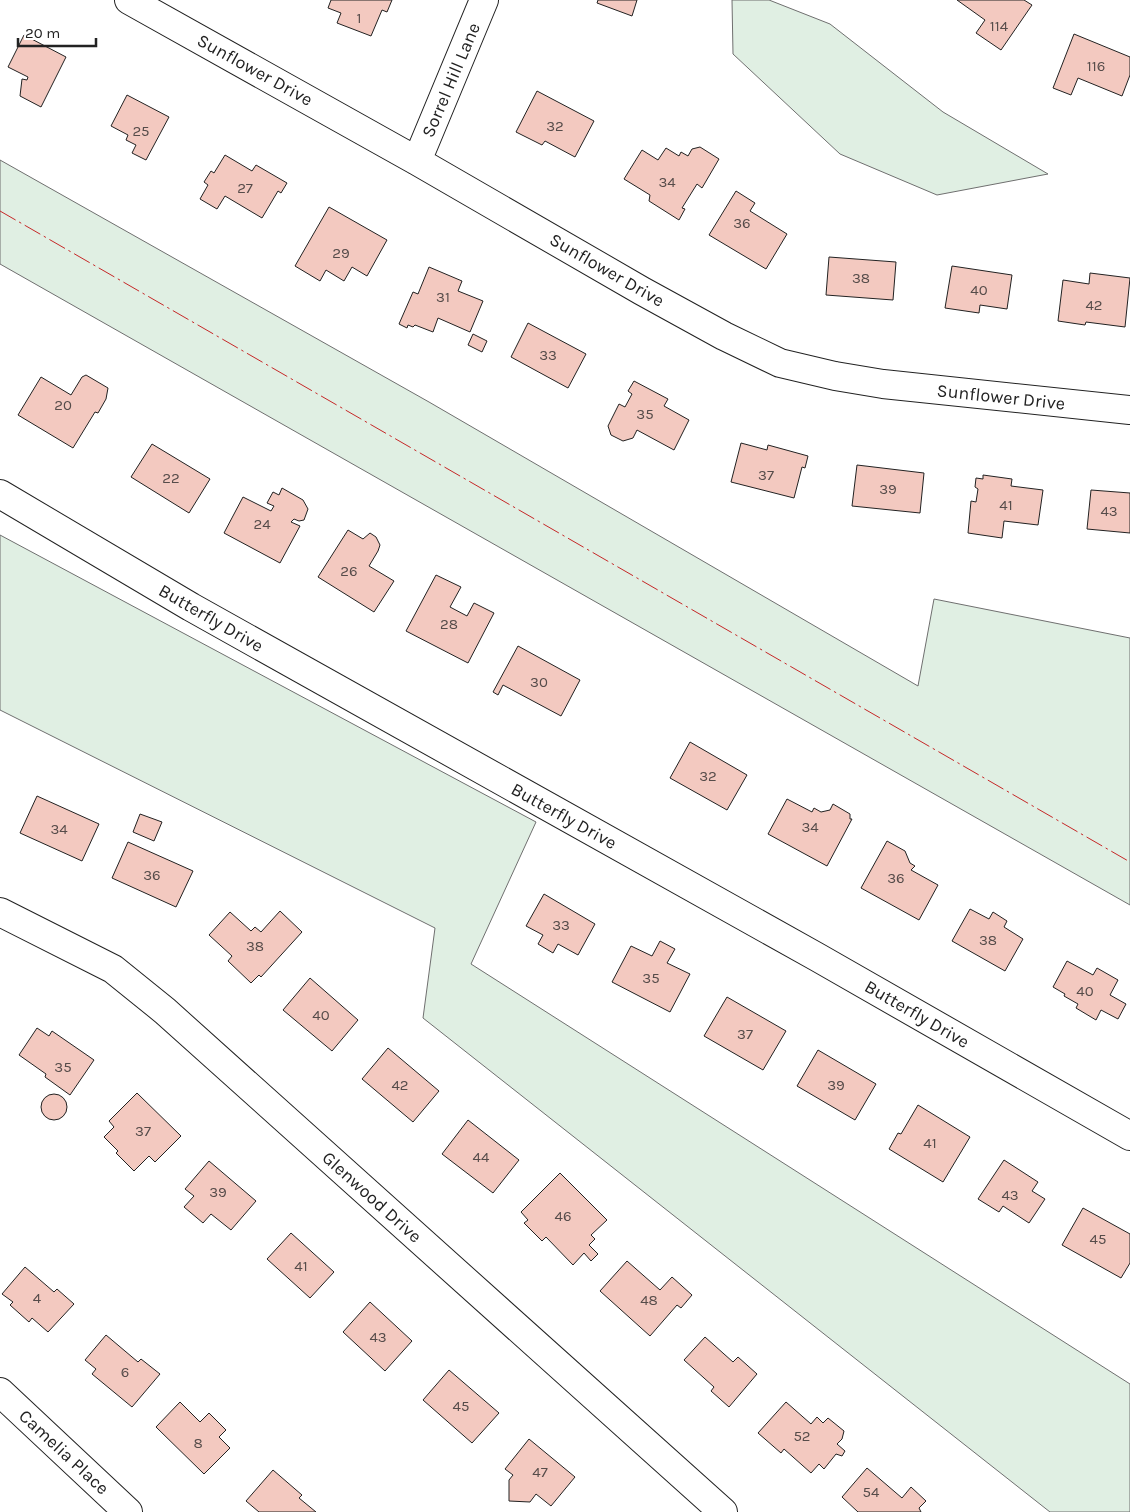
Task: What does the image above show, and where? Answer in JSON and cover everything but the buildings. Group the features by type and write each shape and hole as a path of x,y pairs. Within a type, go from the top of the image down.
{"street":[{"name":"Sunflower Drive","path":"129,0 417,161 650,295 724,336 780,362 835,376 883,384 1130,410"},
{"name":"Sorrel Hill Lane","path":"417,161 484,0"},
{"name":"Butterfly Drive","path":"0,494 191,607 817,957 1130,1136"},
{"name":"Glenwood Drive","path":"1,914 113,969 165,1011 723,1512"},
{"name":"Camelia Place","path":"0,1392 128,1512"}],"green space":[{"path":"732,0 769,0 830,24 943,112 1048,174 937,195 840,154 733,54"},
{"path":"0,160 429,402 918,686 934,599 1130,638 1130,905 0,264"},
{"path":"0,535 536,822 471,964 1130,1384 1130,1512 1050,1512 423,1018 435,928 0,710"}],"power":[{"path":"0,211 1130,862"}]}
